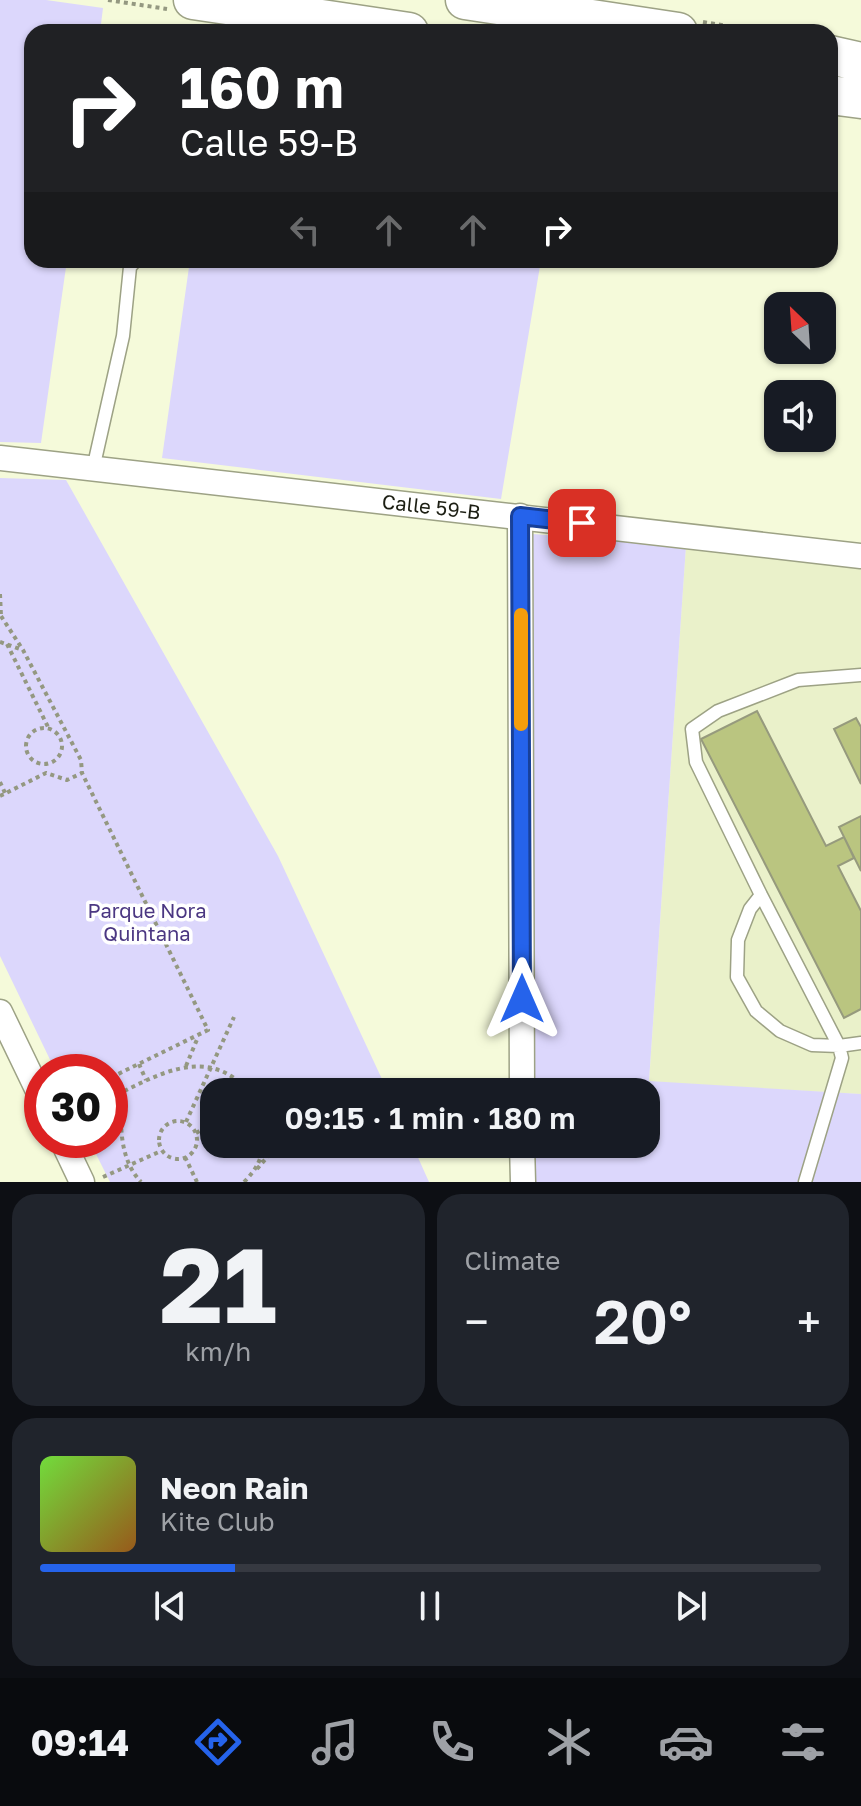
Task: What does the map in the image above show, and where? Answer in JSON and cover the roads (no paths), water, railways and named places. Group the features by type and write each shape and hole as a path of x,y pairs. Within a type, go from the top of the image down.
{"main road":[{"path":"465,0 625,24"},
{"path":"177,4 343,24"},
{"path":"838,57 861,62"},
{"path":"838,96 861,99"}],"street":[{"name":"Calle 59-B","path":"0,458 861,556"},
{"path":"520,516 522,1078"},
{"path":"0,1012 24,1062"},
{"path":"76,1158 92,1180"},
{"path":"522,1158 523,1182"}],"lane":[{"path":"93,469 123,336 130,268"},
{"path":"805,1182 842,1058 839,1046 696,762 692,729 718,711 798,680 861,675"},
{"path":"761,895 750,909 738,940 737,977 756,1011 780,1031 812,1045 861,1043"}],"park label":[{"name":"Parque Nora Quintana","path":"147,922"}]}
